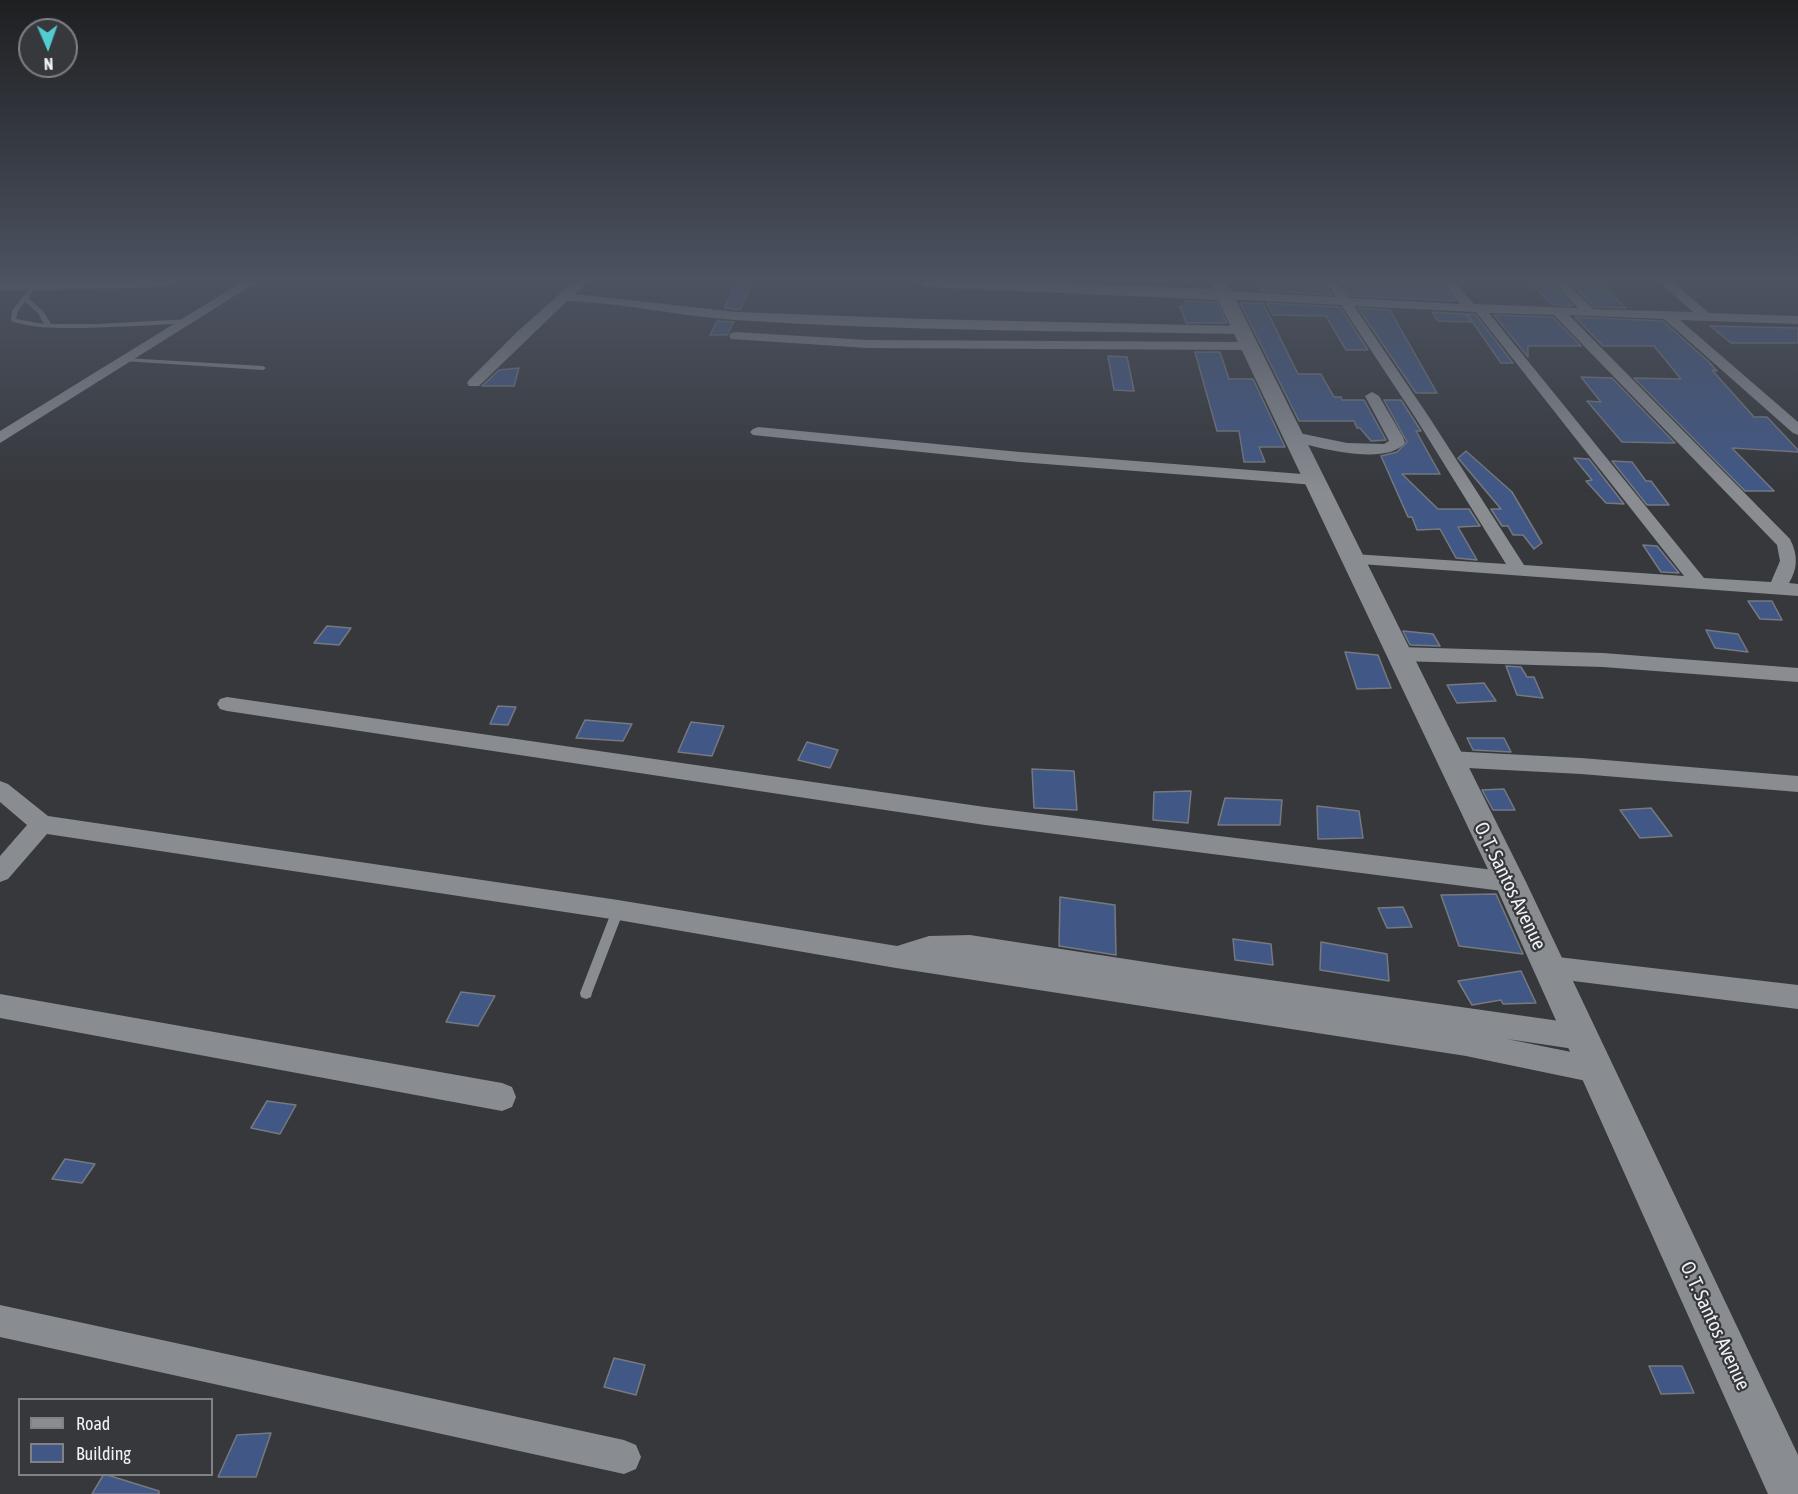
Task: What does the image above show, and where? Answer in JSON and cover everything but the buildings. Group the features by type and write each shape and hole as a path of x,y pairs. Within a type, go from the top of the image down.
{"street":[{"path":"0,438 139,352"},
{"path":"474,382 504,352"},
{"name":"O. T. Santos Avenue","path":"1252,352 1510,882 1792,1494"},
{"path":"1378,352 1422,417 1519,571"},
{"path":"1510,352 1699,583"},
{"path":"1598,352 1784,543 1789,550 1789,564 1787,573 1776,589"},
{"path":"1709,352 1798,430"},
{"path":"1294,437 1359,449 1393,447 1397,442 1395,437 1372,396"},
{"path":"758,432 1020,457 1315,480"},
{"path":"1353,559 1798,590"},
{"path":"1399,654 1603,660 1798,675"},
{"path":"226,704 526,746 924,807 1293,857 1510,882"},
{"path":"1449,759 1604,768 1798,784"},
{"path":"0,790 42,824 618,910 896,957 1466,1043 1596,1070"},
{"path":"0,872 42,824"},
{"path":"896,957 928,947 970,946 1178,979 1581,1037"},
{"path":"1549,967 1798,997"},
{"path":"0,1006 502,1097"},
{"path":"0,1321 624,1457"}],"lane":[{"path":"125,360 263,369"},
{"path":"586,993 618,910"}]}
